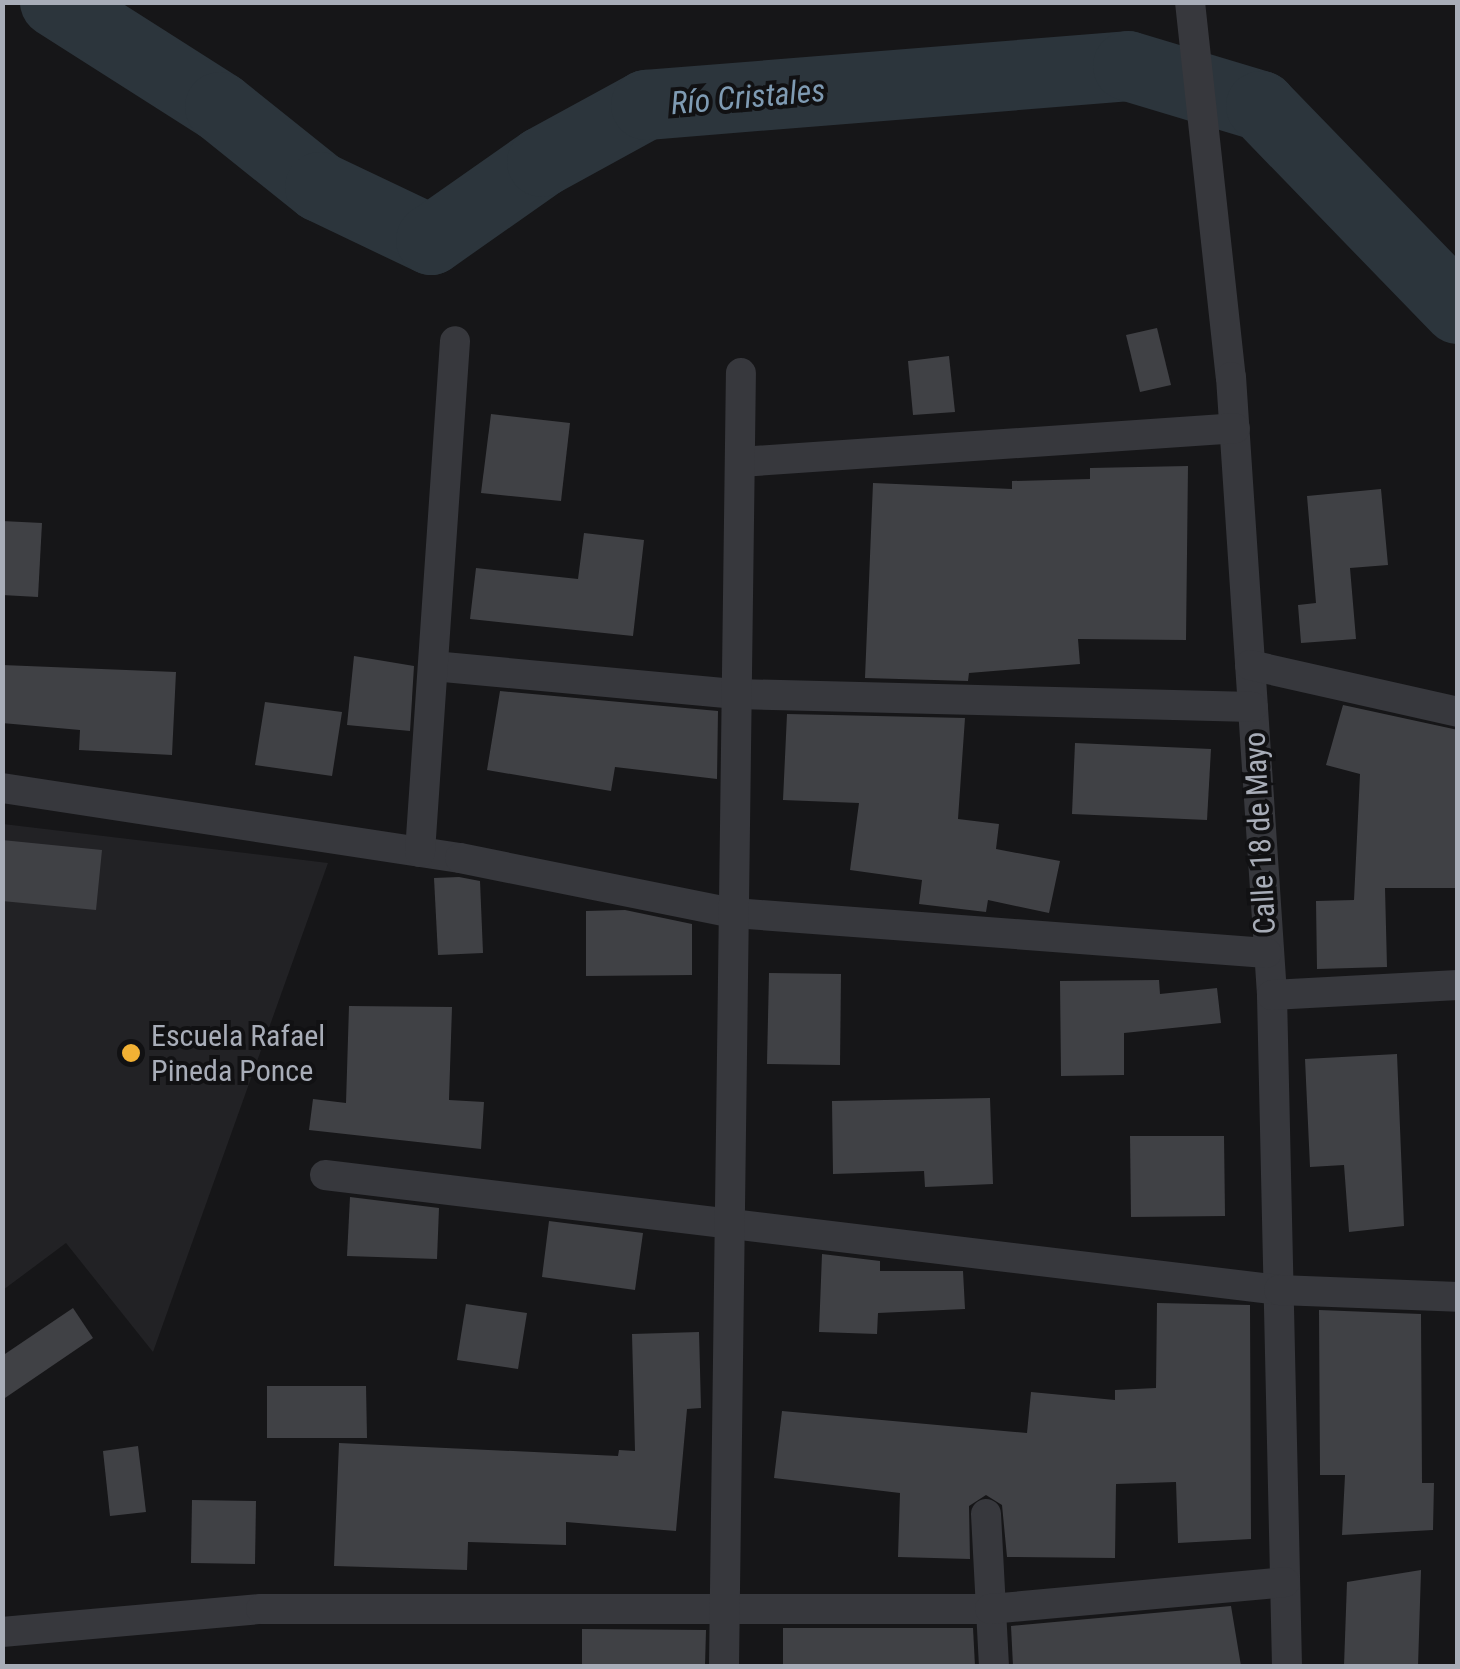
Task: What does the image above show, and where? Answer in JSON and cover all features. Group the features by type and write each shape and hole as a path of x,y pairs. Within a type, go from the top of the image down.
{"street":[{"name":"Calle 18 de Mayo","path":"1190,2 1234,428 1272,996 1287,1666"},
{"path":"420,852 455,341"},
{"path":"724,1666 721,1608 741,373"},
{"path":"740,462 1234,428"},
{"path":"433,666 736,694 1253,707"},
{"path":"1250,666 1458,712"},
{"path":"2,788 420,852 734,913 1267,953"},
{"path":"1272,996 1458,985"},
{"path":"325,1174 1278,1290 1458,1296"},
{"path":"986,1514 994,1666"},
{"path":"2,1632 261,1609 990,1609 1285,1582"}],"shaded area":[{"name":"Escuela Rafael Pineda Ponce","path":"3,824 328,863 153,1352 66,1243 3,1290"}],"building":[{"path":"1157,328 1171,385 1140,392 1126,335"},
{"path":"949,356 955,412 913,415 908,361"},
{"path":"491,414 570,423 561,501 481,493"},
{"path":"1188,466 1186,640 1078,639 1080,664 969,673 968,681 865,678 873,483 1012,489 1012,481 1090,479 1090,468"},
{"path":"1381,489 1388,565 1350,568 1356,639 1301,643 1298,605 1316,603 1307,496"},
{"path":"2,521 42,523 38,597 2,595"},
{"path":"584,533 644,540 633,636 470,619 476,568 578,579"},
{"path":"354,656 414,666 410,731 347,725"},
{"path":"2,665 176,672 172,755 79,750 80,730 2,723"},
{"path":"500,691 718,711 717,779 615,767 611,791 487,770"},
{"path":"265,702 342,712 332,776 255,765"},
{"path":"1343,705 1458,730 1458,888 1385,888 1387,967 1317,969 1316,901 1354,900 1360,774 1326,765"},
{"path":"787,714 965,718 958,819 999,824 996,849 1060,861 1049,913 988,900 986,912 919,904 922,880 850,870 859,803 783,800"},
{"path":"1075,743 1211,749 1207,820 1072,814"},
{"path":"2,840 102,850 96,910 2,901"},
{"path":"434,878 480,881 483,953 438,955"},
{"path":"625,910 692,924 692,975 586,976 586,911"},
{"path":"769,973 841,974 840,1065 767,1064"},
{"path":"1159,980 1160,994 1217,988 1221,1023 1124,1033 1124,1075 1061,1076 1060,981"},
{"path":"349,1006 452,1007 449,1100 484,1102 481,1149 309,1130 313,1099 346,1103"},
{"path":"1397,1054 1404,1226 1349,1232 1344,1165 1310,1167 1305,1059"},
{"path":"990,1098 993,1184 925,1187 924,1171 833,1174 832,1101"},
{"path":"1130,1136 1224,1136 1225,1216 1131,1217"},
{"path":"350,1197 439,1208 437,1259 347,1256"},
{"path":"549,1221 643,1233 635,1290 542,1277"},
{"path":"822,1254 880,1261 880,1271 963,1271 965,1309 878,1313 877,1334 819,1332"},
{"path":"1157,1303 1250,1305 1251,1539 1178,1543 1176,1482 1116,1484 1115,1558 1007,1557 1002,1505 986,1495 969,1506 970,1559 898,1557 900,1493 774,1478 782,1411 1027,1433 1031,1392 1115,1400 1115,1390 1156,1388"},
{"path":"466,1304 527,1313 518,1369 457,1360"},
{"path":"73,1308 93,1338 2,1400 2,1356"},
{"path":"1319,1310 1421,1314 1422,1483 1434,1483 1433,1530 1342,1535 1345,1475 1320,1475"},
{"path":"699,1332 701,1408 687,1409 676,1531 566,1522 566,1545 468,1542 467,1570 334,1566 339,1443 618,1456 619,1450 635,1451 632,1334"},
{"path":"267,1386 366,1386 367,1438 267,1438"},
{"path":"138,1446 146,1512 110,1516 103,1451"},
{"path":"192,1500 256,1501 255,1564 191,1563"},
{"path":"1421,1570 1418,1666 1344,1666 1347,1582"},
{"path":"1231,1606 1241,1666 1013,1666 1011,1626"},
{"path":"783,1628 973,1628 975,1666 783,1666"},
{"path":"582,1629 706,1630 705,1666 582,1666"}],"waterway":[{"name":"Río Cristales","path":"55,2 220,107 320,187 431,240 542,162 646,105 1128,66 1261,106 1458,309"}],"place":[{"name":"Escuela Rafael Pineda Ponce","path":"131,1053"}]}
